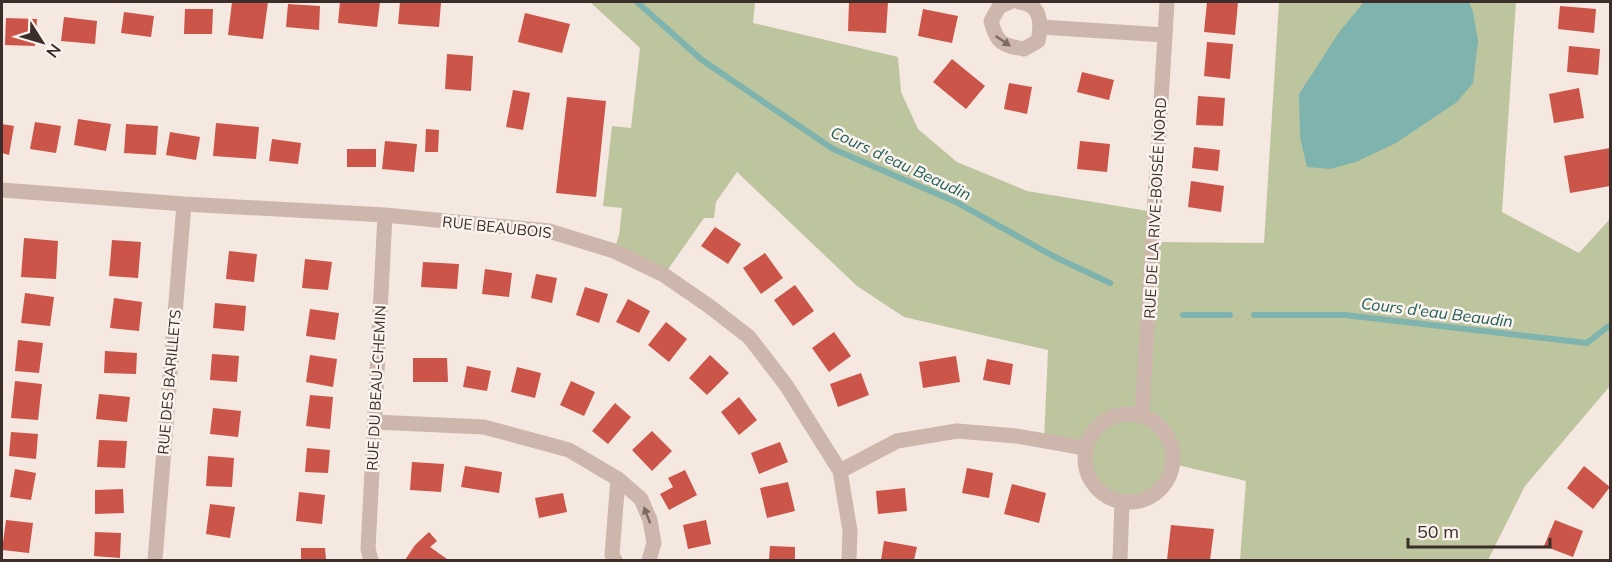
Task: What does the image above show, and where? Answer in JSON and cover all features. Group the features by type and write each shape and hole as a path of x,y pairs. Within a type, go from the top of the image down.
{"street":[{"path":"1010,2 999,7 991,21 995,37 1007,46 1024,50 1038,41 1041,27 1038,12 1028,3 1019,2"},
{"name":"RUE DE LA RIVE-BOISÉE NORD","path":"1142,415 1167,2"},
{"path":"1041,27 1165,35"},
{"name":"RUE BEAUBOIS","path":"2,190 184,204 385,215 549,231 614,250 664,275 709,306 748,337 786,384 840,471 850,531 849,561"},
{"name":"RUE DES BARILLETS","path":"155,561 184,204"},
{"name":"RUE DU BEAU-CHEMIN","path":"371,561 368,549 385,215"},
{"path":"1123,414 1142,415 1160,425 1169,440 1173,464 1160,490 1142,501 1122,502 1103,494 1087,473 1085,448 1102,422 1123,414"},
{"path":"374,422 484,427 570,450 618,479 641,499 650,520 654,543 649,561"},
{"path":"840,471 897,441 957,431 1016,436 1085,448"},
{"path":"615,561 612,555 618,479"},
{"path":"1120,561 1122,502"}],"green space":[{"path":"590,2 755,2 753,23 898,57 901,92 918,129 957,162 1027,191 1154,212 1153,242 1264,243 1279,2 1516,2 1502,212 1579,253 1610,219 1610,386 1525,486 1488,560 1240,560 1246,481 1173,464 1160,490 1142,501 1122,502 1103,494 1087,473 1085,448 1044,441 1048,350 904,317 857,286 737,172 716,202 714,218 704,218 664,275 614,251 619,235 622,208 603,206 612,126 631,128 640,48"}],"water":[{"path":"1364,2 1469,2 1478,41 1473,83 1457,102 1396,143 1356,162 1330,169 1307,167 1300,137 1299,94 1340,31"}],"building":[{"path":"232,2 268,2 263,39 228,35"},
{"path":"340,2 380,2 377,27 338,23"},
{"path":"400,2 441,3 439,27 398,24"},
{"path":"849,2 888,2 886,33 848,31"},
{"path":"1207,2 1238,2 1235,35 1204,32"},
{"path":"288,4 320,6 319,30 286,27"},
{"path":"1560,6 1596,9 1594,33 1558,29"},
{"path":"185,9 213,9 212,34 184,34"},
{"path":"923,9 958,16 952,43 918,36"},
{"path":"124,12 154,16 151,37 121,33"},
{"path":"525,13 570,24 562,53 518,42"},
{"path":"64,17 97,21 95,44 61,41"},
{"path":"6,18 37,19 35,46 5,45"},
{"path":"1207,42 1233,44 1230,79 1204,76"},
{"path":"1569,46 1600,49 1598,75 1567,72"},
{"path":"447,54 473,56 471,91 445,89"},
{"path":"952,59 985,86 966,109 933,82"},
{"path":"1082,72 1114,80 1109,100 1077,92"},
{"path":"1009,83 1032,87 1027,114 1004,109"},
{"path":"1579,88 1584,118 1554,123 1549,94"},
{"path":"513,90 530,93 523,130 506,127"},
{"path":"1198,96 1225,98 1223,126 1196,125"},
{"path":"567,97 606,101 596,197 556,193"},
{"path":"78,119 111,124 106,151 74,145"},
{"path":"35,122 61,126 56,153 30,149"},
{"path":"216,123 259,127 256,159 213,156"},
{"path":"2,124 14,126 9,155 2,153"},
{"path":"126,124 158,126 156,155 124,153"},
{"path":"426,129 439,130 438,152 425,152"},
{"path":"170,132 200,137 196,160 166,155"},
{"path":"272,139 301,143 298,164 269,161"},
{"path":"385,141 417,144 414,172 382,169"},
{"path":"1080,141 1110,144 1107,172 1077,169"},
{"path":"1194,147 1220,150 1218,171 1192,168"},
{"path":"1610,148 1610,186 1570,193 1564,156"},
{"path":"347,149 376,149 376,167 347,167"},
{"path":"1191,181 1224,186 1221,212 1188,207"},
{"path":"715,227 741,244 728,264 701,246"},
{"path":"24,238 58,241 56,279 21,277"},
{"path":"112,240 141,242 138,278 109,276"},
{"path":"229,251 257,254 254,282 226,279"},
{"path":"765,253 783,278 761,294 743,268"},
{"path":"305,259 332,262 328,290 302,288"},
{"path":"423,262 459,264 457,289 421,287"},
{"path":"485,269 512,273 509,297 482,294"},
{"path":"536,274 557,278 552,303 531,298"},
{"path":"795,285 814,311 793,326 774,300"},
{"path":"585,287 608,294 599,323 576,315"},
{"path":"25,293 54,297 50,326 21,323"},
{"path":"114,298 142,302 139,331 110,328"},
{"path":"628,299 650,311 639,333 616,322"},
{"path":"215,303 246,306 244,331 213,328"},
{"path":"310,309 339,313 335,340 306,336"},
{"path":"666,322 687,339 669,362 648,345"},
{"path":"834,332 851,356 829,372 812,348"},
{"path":"18,340 43,343 39,373 15,371"},
{"path":"105,351 137,353 136,374 104,373"},
{"path":"212,354 239,356 237,382 210,380"},
{"path":"310,355 337,359 333,387 306,382"},
{"path":"710,355 729,373 707,395 689,378"},
{"path":"956,356 960,382 923,388 919,362"},
{"path":"413,358 447,358 448,382 413,382"},
{"path":"987,359 1013,364 1010,385 983,380"},
{"path":"467,366 491,371 487,391 463,387"},
{"path":"517,367 541,373 535,398 511,392"},
{"path":"861,373 869,395 838,407 830,384"},
{"path":"15,381 42,384 38,420 11,418"},
{"path":"571,381 595,392 584,416 560,405"},
{"path":"99,394 130,397 127,422 96,419"},
{"path":"310,395 333,397 330,429 306,426"},
{"path":"739,397 757,420 739,435 721,412"},
{"path":"615,403 631,417 608,444 592,431"},
{"path":"213,408 241,411 238,437 210,434"},
{"path":"652,431 672,451 652,471 632,450"},
{"path":"11,432 38,434 36,459 9,456"},
{"path":"99,440 127,441 125,468 97,467"},
{"path":"780,442 788,462 759,474 751,453"},
{"path":"307,448 330,450 328,473 305,472"},
{"path":"208,456 234,458 232,487 206,486"},
{"path":"412,462 444,464 441,492 410,490"},
{"path":"465,466 502,472 499,493 461,487"},
{"path":"1584,466 1610,487 1593,509 1567,488"},
{"path":"967,468 993,473 989,498 962,493"},
{"path":"15,469 36,473 31,500 10,497"},
{"path":"685,470 697,495 669,510 660,494 673,487 668,478"},
{"path":"788,482 795,511 767,518 760,488"},
{"path":"1012,484 1046,493 1039,523 1004,514"},
{"path":"905,488 907,511 878,514 876,491"},
{"path":"123,489 124,513 95,514 95,490"},
{"path":"299,492 325,495 322,524 296,521"},
{"path":"563,493 567,512 539,518 535,498"},
{"path":"210,504 235,507 230,538 206,534"},
{"path":"6,520 33,523 29,553 2,550"},
{"path":"706,520 711,544 688,549 683,525"},
{"path":"1555,520 1583,531 1573,557 1544,546"},
{"path":"1171,525 1214,529 1210,560 1167,560"},
{"path":"95,532 121,533 120,558 94,556"},
{"path":"429,532 437,541 430,547 447,559 405,560 415,545"},
{"path":"884,541 917,547 914,560 881,560"},
{"path":"770,546 795,547 795,560 769,560"},
{"path":"301,548 325,548 326,560 301,560"}],"waterway":[{"name":"Cours d'eau Beaudin","path":"637,2 702,60 833,149 956,202 1053,256 1110,283"},
{"name":"Cours d'eau Beaudin","path":"1183,315 1230,315"},
{"name":"Cours d'eau Beaudin","path":"1254,315 1345,315 1587,343 1610,325"}]}
